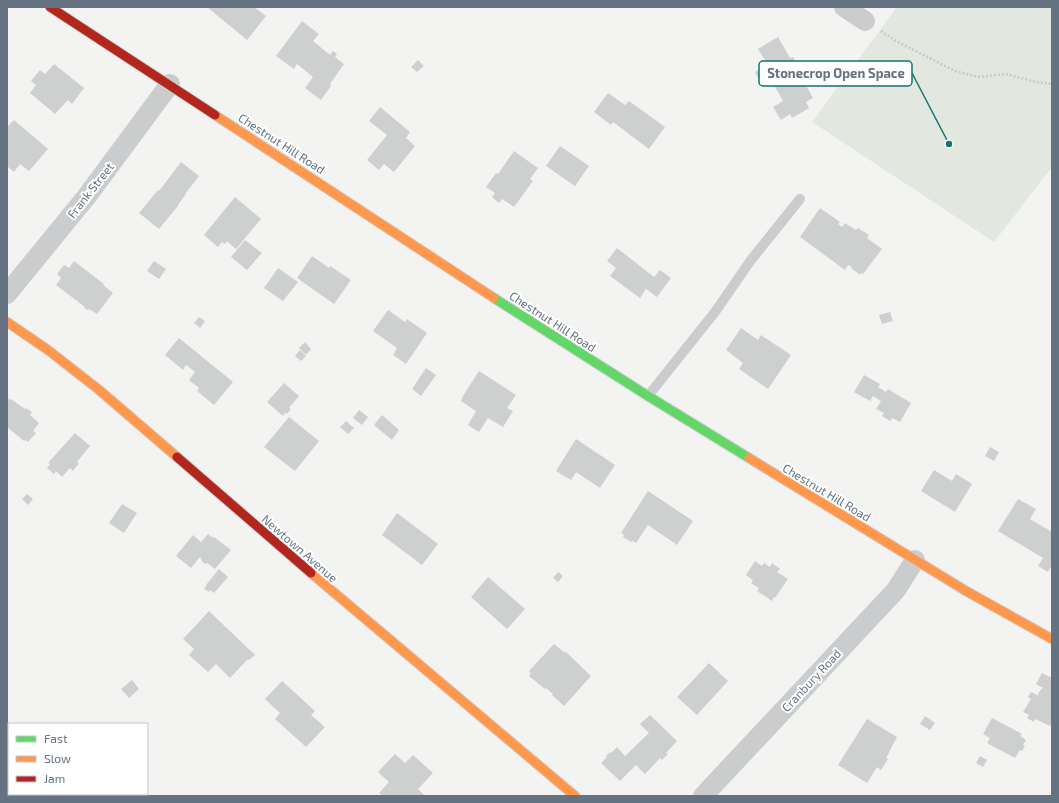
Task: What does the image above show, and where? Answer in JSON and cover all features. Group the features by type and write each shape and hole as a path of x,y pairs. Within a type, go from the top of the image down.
{"main road":[{"name":"Chestnut Hill Road","path":"50,7 648,396 966,591 1052,639"},
{"name":"Newtown Avenue","path":"7,322 55,354 98,388 285,551 575,796"}],"street":[{"path":"844,7 865,21"},
{"name":"Frank Street","path":"7,294 87,196 170,84"},
{"name":"Cranbury Road","path":"702,796 896,590 915,560"}],"lane":[{"path":"648,396 715,312 751,260 800,200"}],"path":[{"path":"865,21 896,41 955,71 978,77 1006,74 1036,82 1052,84"}],"shaded area":[{"path":"897,7 1052,7 1052,167 994,242 812,122"}],"building":[{"path":"207,7 254,7 266,16 247,40"},
{"path":"302,21 319,34 313,41 330,55 333,51 337,54 335,57 344,64 321,100 305,88 313,77 297,64 294,69 276,56"},
{"path":"778,37 790,58 793,57 800,70 798,71 813,98 806,102 809,108 792,118 790,114 781,120 773,107 783,101 770,78 760,82 755,72 762,68 759,63 765,60 758,49"},
{"path":"418,60 424,66 417,72 411,67"},
{"path":"54,64 84,88 72,104 68,100 55,114 30,93 36,85 31,81 40,70 45,74"},
{"path":"608,93 625,105 629,101 665,127 649,149 613,122 611,125 594,112"},
{"path":"380,107 410,132 406,138 415,146 394,172 384,164 379,170 367,160 387,135 369,121"},
{"path":"14,120 48,149 29,171 20,164 14,172 7,166 7,127"},
{"path":"560,146 589,166 575,186 546,166"},
{"path":"514,151 538,168 530,179 533,181 514,207 502,199 499,203 492,197 495,193 486,187 496,173 498,174"},
{"path":"181,162 199,176 178,206 159,229 139,213 158,190 159,191"},
{"path":"235,197 261,219 236,249 227,241 225,244 222,242 218,247 204,235"},
{"path":"820,208 840,222 838,224 842,227 845,223 856,230 858,228 869,235 867,238 882,249 863,274 861,273 860,275 848,265 845,270 800,237"},
{"path":"245,240 262,253 247,270 231,257"},
{"path":"617,248 654,277 660,270 671,278 657,297 646,289 640,298 610,276 616,268 607,261"},
{"path":"312,256 329,268 330,266 351,280 334,304 297,278"},
{"path":"74,261 104,284 103,285 113,293 97,314 84,308 85,307 56,285 61,278 57,274 64,265 69,268"},
{"path":"154,261 166,269 159,279 147,271"},
{"path":"278,268 298,282 283,301 264,288"},
{"path":"388,310 405,322 407,319 427,333 406,364 393,355 397,348 373,331"},
{"path":"890,312 893,321 882,324 879,315"},
{"path":"199,317 205,321 200,328 194,323"},
{"path":"741,328 758,340 761,335 791,355 768,389 739,369 743,363 726,350"},
{"path":"179,338 233,382 214,405 197,391 199,388 189,380 195,372 186,365 183,370 165,355"},
{"path":"305,342 311,349 306,355 299,348"},
{"path":"300,350 306,356 301,361 295,356"},
{"path":"426,368 436,375 421,396 412,389"},
{"path":"479,371 516,395 507,408 513,411 503,427 488,418 479,432 468,425 476,411 461,401"},
{"path":"864,375 880,384 878,387 886,392 888,389 911,403 900,422 892,418 890,421 882,416 884,413 876,409 881,401 873,396 870,401 854,392"},
{"path":"284,383 299,396 289,408 291,409 287,414 285,413 283,416 267,402"},
{"path":"7,397 32,412 30,415 39,423 33,431 36,433 28,442 25,440 24,441 7,427"},
{"path":"359,410 368,417 362,425 353,418"},
{"path":"382,415 399,430 392,440 374,425"},
{"path":"289,417 319,441 295,471 264,447"},
{"path":"346,421 354,428 348,434 340,427"},
{"path":"75,433 90,446 77,462 79,463 73,471 70,468 62,477 56,471 54,474 47,468 50,464 48,463"},
{"path":"576,439 615,465 600,488 576,472 571,480 556,471"},
{"path":"990,447 999,452 994,461 985,456"},
{"path":"934,470 952,481 956,474 972,484 955,512 921,491"},
{"path":"648,491 693,521 677,545 648,525 636,543 623,537 624,535 621,533"},
{"path":"27,494 33,499 28,505 22,499"},
{"path":"1018,499 1036,509 1030,519 1052,532 1052,565 1048,572 1038,566 1043,558 998,531"},
{"path":"122,504 137,513 124,533 109,523"},
{"path":"397,513 438,544 422,565 382,535"},
{"path":"208,534 231,550 215,569 207,563 205,564 200,557 191,568 176,556 193,535 201,542"},
{"path":"755,561 762,566 764,563 770,567 772,563 780,569 777,572 788,579 772,601 757,591 759,588 751,583 753,580 746,575"},
{"path":"219,569 228,577 214,593 210,590 209,592 204,589"},
{"path":"558,572 563,576 558,582 553,578"},
{"path":"488,577 525,609 507,629 471,597"},
{"path":"209,611 255,655 249,660 248,659 230,678 216,664 208,672 189,655 194,649 183,639"},
{"path":"554,644 565,653 565,651 591,676 564,706 546,688 545,689 529,676 531,673 529,671"},
{"path":"709,663 728,681 697,715 677,697"},
{"path":"1042,673 1052,678 1052,721 1050,726 1035,719 1034,722 1027,718 1029,715 1023,712 1031,699 1028,697 1031,692 1039,696 1038,694 1042,688 1043,689 1043,688 1036,684"},
{"path":"132,680 139,689 129,698 121,689"},
{"path":"282,681 315,711 311,715 325,727 306,747 275,719 280,713 265,699"},
{"path":"650,715 677,741 666,753 668,754 662,760 660,758 645,774 636,765 620,781 601,763 610,752 611,753 617,747 625,756 649,733 640,724"},
{"path":"925,716 935,723 930,730 920,724"},
{"path":"992,718 1022,734 1020,736 1026,740 1022,751 1020,750 1015,758 987,743 990,738 983,734"},
{"path":"867,719 897,737 886,758 888,759 881,770 877,767 867,783 838,765"},
{"path":"395,754 405,763 413,755 433,773 418,789 425,796 383,796 379,793 389,782 378,772"},
{"path":"980,756 987,760 983,767 976,763"}],"traffic: fast":[{"path":"494,298 749,458"}],"traffic: slow":[{"path":"215,115 494,298"},
{"path":"7,322 48,350 98,389 177,457"},
{"path":"749,458 966,591 1052,639"},
{"path":"311,573 575,796"}],"traffic: jam":[{"path":"50,7 215,115"},
{"path":"177,457 311,573"}],"place":[{"name":"Stonecrop Open Space","path":"949,144"}]}
